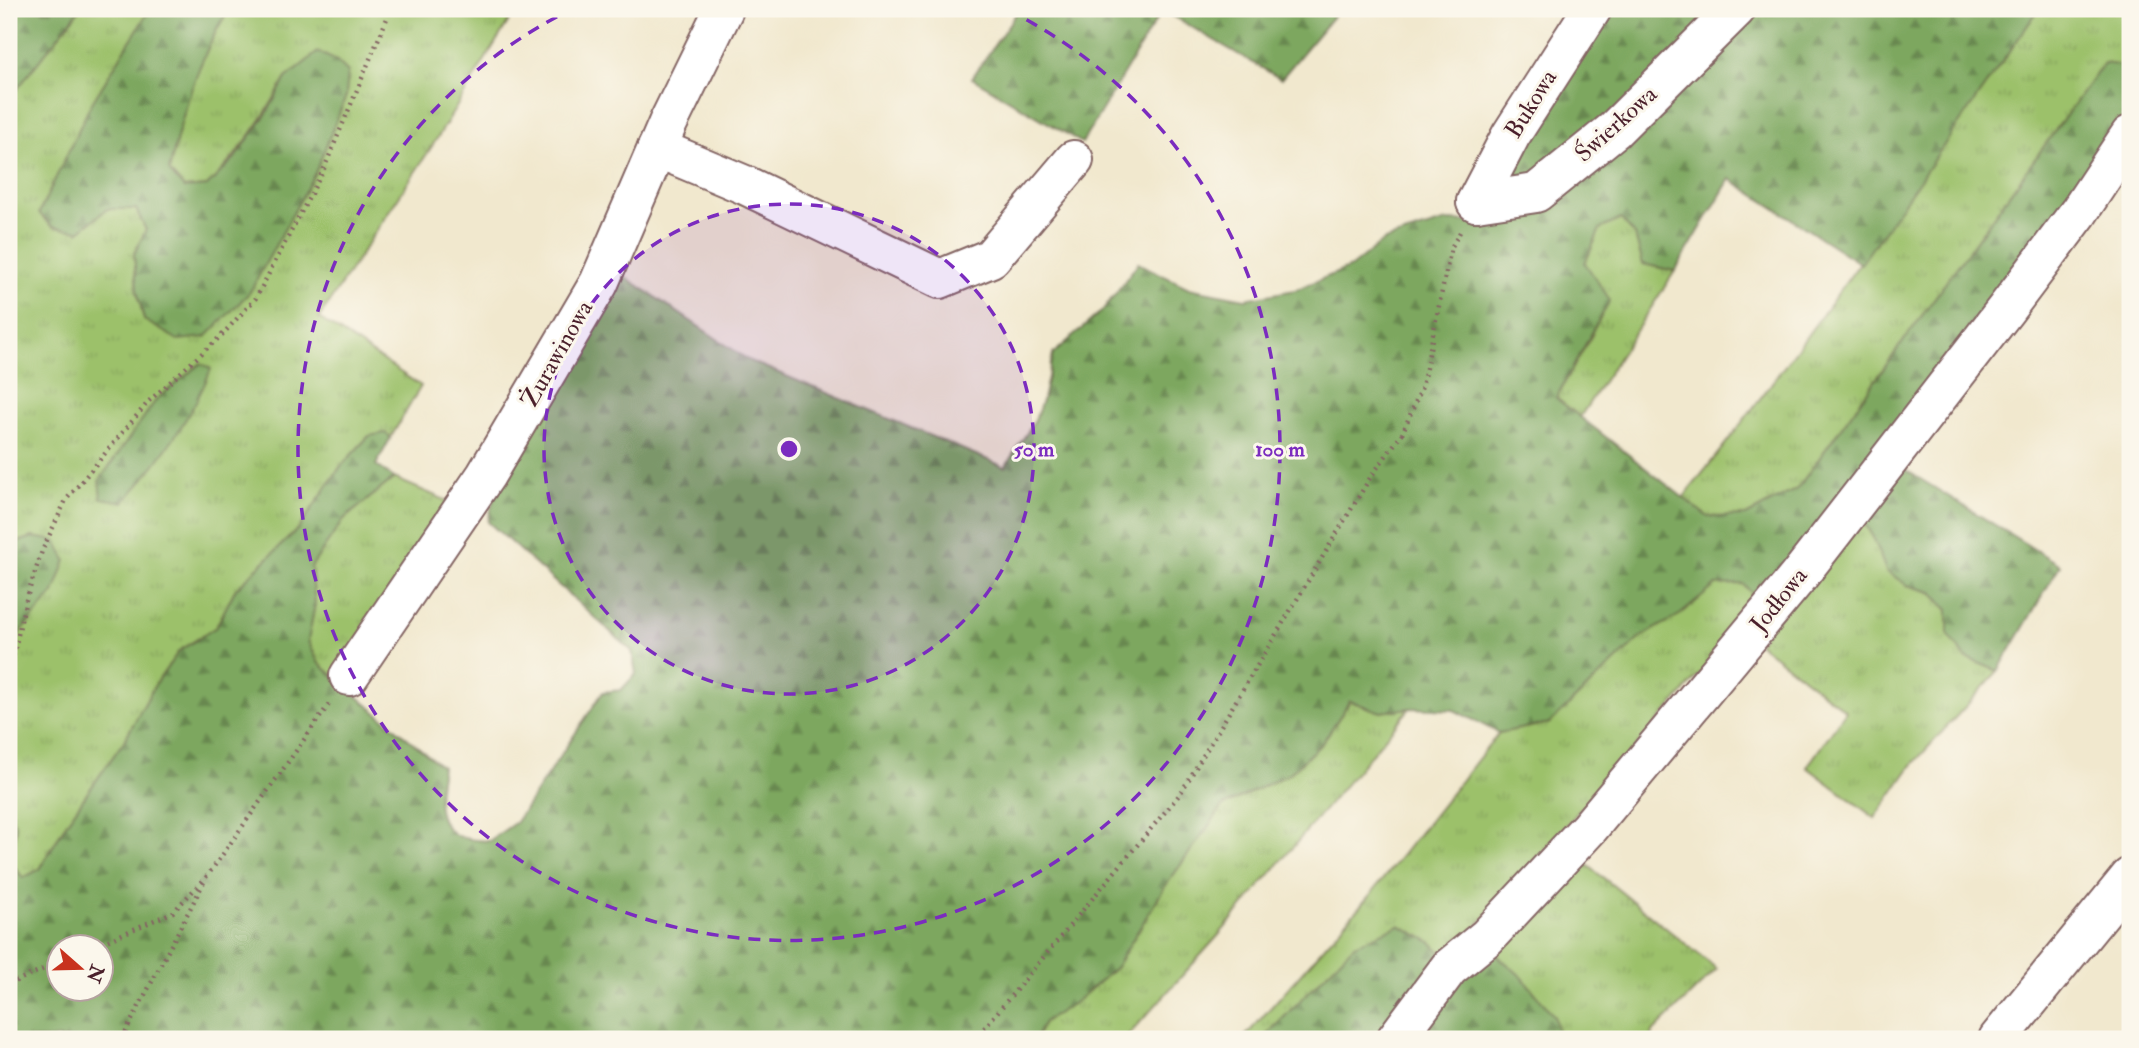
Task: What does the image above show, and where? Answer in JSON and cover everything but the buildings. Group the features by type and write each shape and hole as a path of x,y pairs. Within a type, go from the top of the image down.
{"street":[{"name":"Żurawinowa","path":"349,676 486,475 599,283 657,148 724,9"},
{"name":"Bukowa","path":"1476,202 1511,135 1592,9"},
{"name":"Świerkowa","path":"1476,202 1536,193 1614,130 1736,9"},
{"name":"Jodłowa","path":"1396,1039 1449,968 1487,937 1589,828 1790,587 2014,298 2078,212 2130,135"},
{"path":"657,148 745,185 940,279 992,258 1074,160"},
{"path":"1998,1039 2130,877"}],"path":[{"path":"9,676 29,590 66,500 149,401 221,336 256,298 323,171 391,9"},
{"path":"975,1039 1180,794 1370,478 1402,434 1422,387 1451,248 1476,202"},
{"path":"122,1039 208,875 349,676"},
{"path":"116,938 173,912 208,875"},
{"path":"9,984 46,968"}],"green space":[{"path":"9,9 80,9 9,99"},
{"path":"80,9 150,9 136,35 79,231 107,209 136,209 146,230 134,254 137,290 144,320 250,292 315,173 346,96 286,78 250,135 219,174 207,186 184,188 169,171 174,150 200,67 229,9 516,9 438,137 319,318 421,386 391,437 385,434 368,437 341,466 299,528 235,590 216,627 179,651 155,685 124,741 67,822 40,869 23,878 12,863 16,825 9,814 9,645 54,593 33,537 9,545 9,99"},
{"path":"150,9 229,9 200,67 174,150 169,171 184,188 207,186 234,159 267,113 286,78 318,52 337,61 348,72 346,96 315,173 250,292 206,337 178,340 144,320 137,290 134,254 146,230 136,209 107,209 79,231 53,227 39,213 90,106"},
{"path":"1019,9 1339,9 1281,79 1162,10 1082,143 972,78"},
{"path":"1609,9 2039,9 1861,264 1730,179 1675,271 1643,264 1635,235 1621,219 1600,229 1585,263 1610,300 1556,398 1708,517 1746,516 1797,489 2104,63 2130,67 2130,113 2072,200 1762,604 1743,584 1716,585 1681,614 1641,637 1550,723 1499,733 1454,710 1410,708 1381,712 1350,701 1322,743 1289,774 1223,806 1164,888 1116,967 1077,1001 1044,1022 1035,1039 9,1039 9,814 16,825 12,863 23,878 40,869 67,822 124,741 155,685 179,651 216,627 235,590 299,528 341,466 369,436 385,433 391,437 376,465 394,478 344,519 311,567 315,604 308,641 318,662 442,767 438,805 448,829 463,838 489,841 516,822 603,692 621,690 636,674 632,651 488,522 496,487 615,270 750,361 1005,467 1035,420 1044,395 1053,354 1104,309 1138,263 1189,288 1245,299 1295,290 1351,267 1385,240 1447,221 1473,222"},
{"path":"2039,9 2130,9 2130,67 2104,63 1797,489 1746,516 1708,518 1683,498 1909,195"},
{"path":"1621,219 1635,235 1643,264 1675,271 1580,417 1556,398 1593,333 1585,263 1600,229"},
{"path":"201,363 211,369 194,405 161,456 124,502 101,498 99,481 156,400"},
{"path":"1904,469 2060,565 1998,671 1966,658 1948,634 1948,610 1932,592 1907,585 1886,571 1874,539 1859,514"},
{"path":"394,478 452,503 333,676 318,662 308,640 315,604 311,567 344,519"},
{"path":"1859,514 1907,585 1931,592 1948,610 1948,634 1966,658 1998,671 1912,765 1875,818 1807,767 1846,711 1758,643"},
{"path":"33,537 56,541 66,560 54,593 9,645 9,545"},
{"path":"1716,584 1743,584 1762,604 1448,959 1354,945 1263,1039 1243,1039 1370,895 1499,733 1550,723 1641,637 1681,614"},
{"path":"1350,701 1381,712 1410,708 1218,936 1125,1039 1035,1039 1044,1022 1077,1001 1116,967 1164,888 1223,806 1289,774 1322,743"},
{"path":"1575,855 1717,969 1651,1034 1654,1039 1559,1039 1553,1016 1487,946"},
{"path":"1399,925 1431,942 1448,959 1386,1039 1263,1039 1354,945"},
{"path":"1487,946 1523,978 1554,1016 1559,1039 1406,1039"}]}
